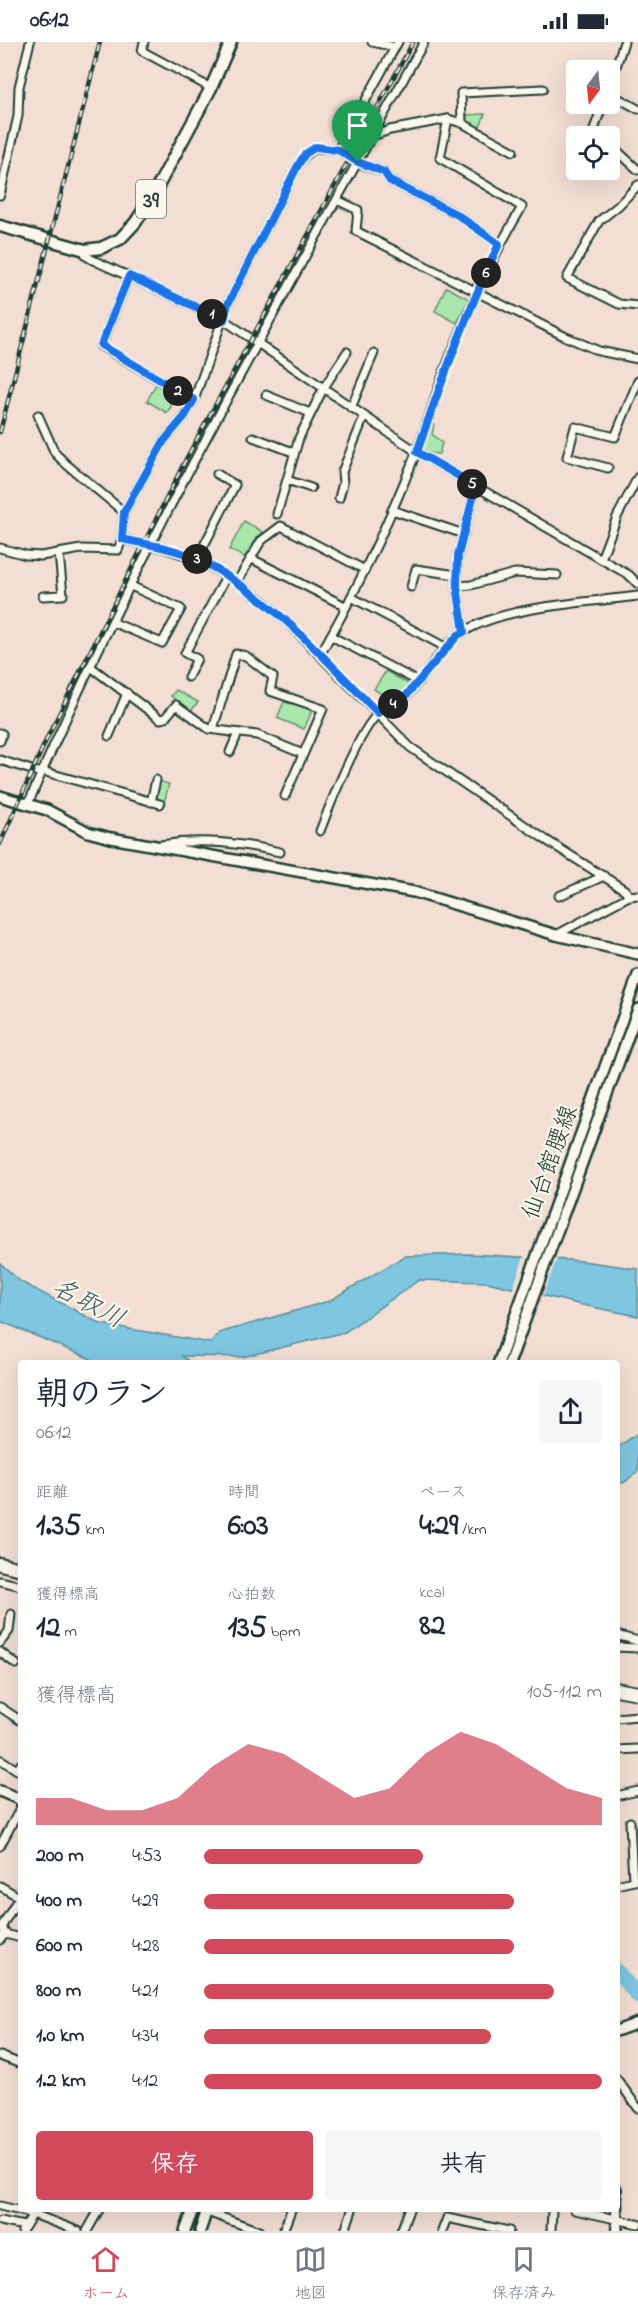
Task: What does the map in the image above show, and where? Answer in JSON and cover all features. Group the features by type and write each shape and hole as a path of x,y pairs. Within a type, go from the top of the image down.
{"highway":[{"path":"0,1564 18,1568"},
{"path":"620,1684 638,1687"},
{"path":"620,1690 638,1693"}],"main road":[{"name":"39","path":"0,226 85,250 111,245 135,223 151,199 211,88 231,42"},
{"path":"0,796 47,810 88,832 111,838 414,892 556,935 638,954"},
{"name":"仙台館腰線","path":"499,1360 638,975"},
{"name":"仙台館腰線","path":"510,1360 638,1009"},
{"path":"0,1791 18,1799"},
{"path":"620,2030 636,2024"},
{"path":"185,2231 192,2212"},
{"path":"200,2231 205,2212"},
{"path":"617,2231 618,2212"}],"street":[{"path":"0,195 18,116 19,87 30,42"},
{"path":"144,42 142,51 211,88"},
{"path":"338,150 397,45 372,42"},
{"path":"28,804 112,622 150,546 257,343 424,42"},
{"path":"618,60 624,42"},
{"path":"462,123 461,93 543,89"},
{"path":"620,99 638,109"},
{"path":"372,136 390,130 448,119 462,123 513,151"},
{"path":"320,655 365,570 417,452 476,293 499,244 522,207 440,158 448,119"},
{"path":"0,548 26,555 41,556 81,549 118,550 122,539 124,512 164,441 185,416 194,400 228,304 305,154 316,147 338,150 358,162 384,172 390,181 456,214 499,244"},
{"path":"620,153 638,170"},
{"path":"638,185 618,206 599,221 567,278 619,304 638,306"},
{"path":"337,200 358,210 356,231 476,293 599,351 638,359"},
{"path":"85,250 86,256 93,260 224,320 417,452 629,575 638,584"},
{"path":"129,276 101,345 194,400"},
{"path":"277,514 282,502 293,452 310,413 347,352"},
{"path":"351,408 374,353"},
{"path":"608,468 567,457 575,427 615,437 638,381"},
{"path":"266,395 310,413"},
{"path":"38,415 56,453 66,465 124,512"},
{"path":"339,498 343,483 342,472 364,417"},
{"path":"253,436 293,452"},
{"path":"197,559 236,485 217,474"},
{"path":"601,559 617,517 638,477"},
{"path":"287,480 311,488"},
{"path":"464,632 457,586 458,555 476,486"},
{"path":"392,510 464,534"},
{"path":"237,582 261,541 281,526 365,570"},
{"path":"122,539 197,559 237,582 272,608 410,747 537,834 625,890 629,896"},
{"path":"43,596 63,595 59,553"},
{"path":"250,558 345,606"},
{"path":"411,587 416,569 457,575"},
{"path":"457,586 471,585 515,573 557,575"},
{"path":"188,677 197,659 185,653 226,577"},
{"path":"112,622 162,643 181,609 131,586"},
{"path":"351,597 447,648"},
{"path":"320,831 330,803 365,731 378,713 404,698 458,635 478,625 520,612 638,597"},
{"path":"331,636 419,682"},
{"path":"213,729 236,654 246,656 273,677 270,691 323,709 285,796"},
{"path":"91,667 160,718 165,718 176,705 209,729 257,735 303,754"},
{"path":"109,736 127,693"},
{"path":"0,733 2,734 0,741"},
{"path":"230,752 238,733"},
{"path":"0,760 160,804"},
{"path":"151,802 156,780"},
{"path":"156,846 188,840 249,845 280,852"},
{"path":"559,896 604,876"},
{"path":"556,935 629,896 638,895"},
{"path":"0,1581 18,1585"},
{"path":"0,1643 9,1631 11,1614"},
{"path":"620,1636 638,1641"},
{"path":"620,1647 638,1648"},
{"path":"0,1652 16,1664"},
{"path":"0,1707 18,1719"},
{"path":"620,1718 638,1716"},
{"path":"620,1750 638,1749"},
{"path":"0,1759 18,1768"},
{"path":"620,1795 638,1791"},
{"path":"0,1846 18,1813"},
{"path":"620,1884 635,1880 630,1822"},
{"path":"0,1886 18,1896"},
{"path":"18,1899 2,1926 2,1937 18,1938"},
{"path":"0,2056 18,2063"},
{"path":"620,2083 638,2108"},
{"path":"0,2206 18,2209"},
{"path":"0,2221 23,2228 35,2212 78,2231"},
{"path":"89,2230 98,2212"},
{"path":"210,2212 259,2231"},
{"path":"283,2231 290,2212"},
{"path":"345,2231 351,2212"},
{"path":"401,2231 408,2212"},
{"path":"551,2231 552,2212"},
{"path":"585,2212 638,2224"},
{"path":"442,2231 447,2217 505,2231"}],"green space":[{"path":"485,114 479,129 466,120 467,115"},
{"path":"446,287 469,299 457,323 435,311"},
{"path":"156,384 177,396 167,413 147,401"},
{"path":"429,423 434,425 432,434 442,443 439,454 426,453 422,446"},
{"path":"244,521 263,532 245,557 229,550"},
{"path":"386,671 410,685 402,696 393,702 374,689"},
{"path":"176,690 198,702 191,711 171,696"},
{"path":"284,702 309,708 311,713 304,729 277,718"},
{"path":"158,781 169,784 164,803 158,801 155,796"}],"water":[{"path":"471,1254 583,1261 638,1269 638,1316 487,1282 419,1280 345,1332 243,1357 182,1356 187,1360 92,1360 0,1321 0,1263 21,1282 101,1324 211,1343 219,1333 329,1301 405,1256"},
{"path":"638,1433 638,1471 620,1483 620,1446"}],"pier":[{"path":"525,1254 558,1256 542,1298 512,1291"}],"waterway":[{"path":"620,1975 638,1996"}],"railway":[{"path":"0,432 100,42"},
{"path":"0,844 47,738 186,459 413,42"}],"route":[{"path":"316,147 338,150 358,162 384,172 390,181 456,214 499,244 476,293 446,369 417,452 476,486 458,555 457,586 464,632 458,635 404,698 378,713 289,624 237,582 197,559 164,548 122,539 124,512 164,441 177,427 194,400 101,345 129,276 224,320 228,304 305,154 316,147"}],"water label":[{"name":"名取川","path":"89,1302"}]}
